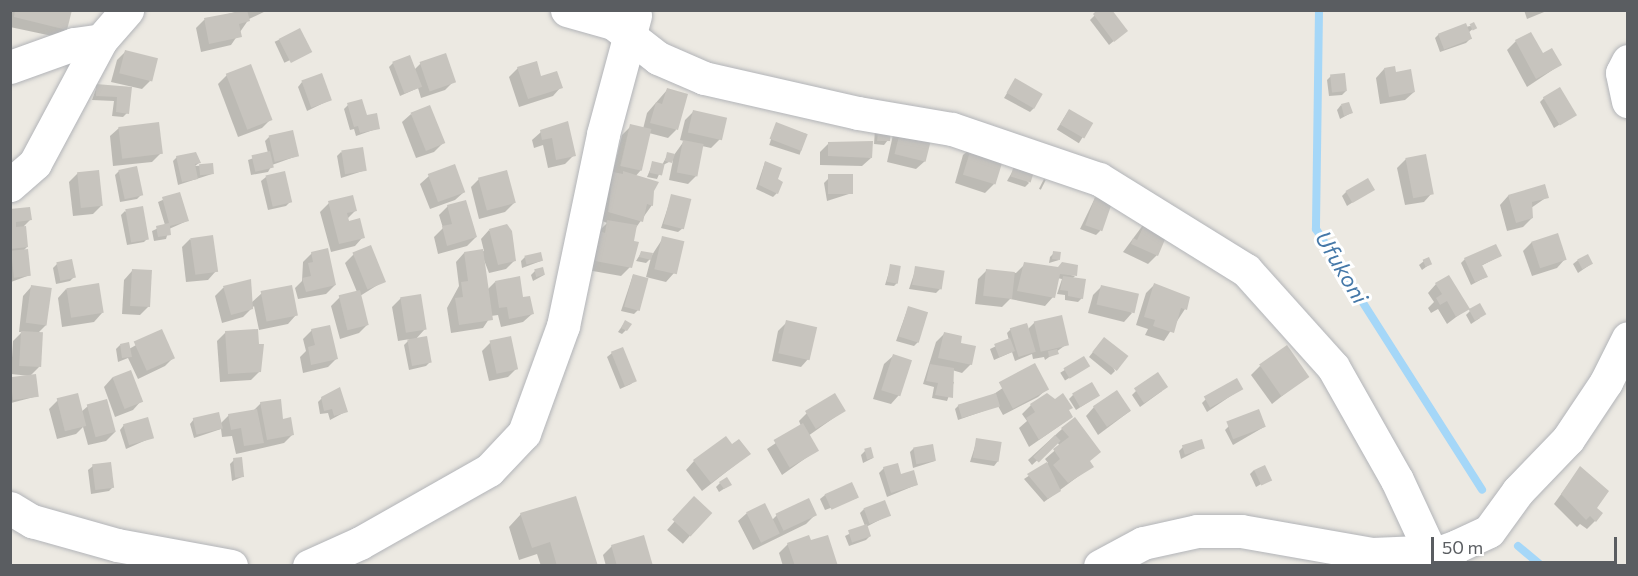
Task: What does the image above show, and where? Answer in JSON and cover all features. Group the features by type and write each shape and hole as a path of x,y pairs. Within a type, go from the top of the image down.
{"street":[{"path":"10,185 35,164 101,39 127,10"},
{"path":"567,10 633,21 658,58 704,78 858,113 952,129 1100,179 1246,270 1333,367 1397,480 1434,560"},
{"path":"309,566 360,543 489,470 524,433 563,326 633,21"},
{"path":"10,67 101,39"},
{"path":"1628,61 1622,80 1628,101"},
{"path":"1434,560 1489,531 1518,491 1568,439 1606,382 1628,338"},
{"path":"10,508 32,521 117,544 231,566"},
{"path":"1100,566 1143,543 1197,531 1241,531 1372,554 1420,552 1434,560"}],"building":[{"path":"15,10 72,10 67,30 14,17"},
{"path":"247,10 250,21 239,24 242,37 209,44 204,18"},
{"path":"1097,10 1112,10 1128,31 1114,42 1093,14"},
{"path":"1474,22 1477,28 1473,31 1470,24"},
{"path":"1466,23 1472,39 1444,50 1438,34"},
{"path":"300,28 312,52 291,63 279,39"},
{"path":"1531,32 1543,53 1552,48 1562,65 1536,79 1515,40"},
{"path":"125,50 158,58 152,82 119,73"},
{"path":"446,53 456,82 430,91 420,62"},
{"path":"410,55 422,87 404,94 392,62"},
{"path":"537,61 541,76 557,71 563,88 528,99 517,67"},
{"path":"251,64 273,120 247,130 226,74"},
{"path":"1395,66 1396,72 1411,69 1415,92 1389,97 1384,68"},
{"path":"322,73 332,100 311,108 301,81"},
{"path":"1345,73 1347,91 1332,92 1330,75"},
{"path":"1015,78 1043,94 1034,109 1006,93"},
{"path":"96,84 132,87 129,114 116,112 117,97 96,96"},
{"path":"1560,87 1577,115 1560,126 1543,97"},
{"path":"667,88 688,94 678,130 650,123 656,102 662,104"},
{"path":"362,99 367,115 377,113 380,129 360,133 358,126 354,127 347,103"},
{"path":"1349,102 1353,113 1344,116 1341,104"},
{"path":"430,105 445,143 426,151 411,113"},
{"path":"1069,109 1093,123 1084,139 1060,125"},
{"path":"693,110 727,118 722,140 688,132"},
{"path":"568,121 576,156 556,160 552,138 542,140 540,130"},
{"path":"159,122 163,154 122,159 118,127"},
{"path":"776,122 808,134 801,151 770,139"},
{"path":"630,124 651,129 642,171 620,166"},
{"path":"879,124 891,124 890,141 877,141"},
{"path":"902,124 933,132 926,162 895,154"},
{"path":"293,130 299,156 275,162 269,136"},
{"path":"683,140 704,144 697,176 677,172"},
{"path":"873,141 872,158 828,156 828,142"},
{"path":"972,145 1005,155 995,185 963,175"},
{"path":"363,147 367,171 345,174 341,150"},
{"path":"270,151 274,168 255,172 251,155"},
{"path":"196,152 201,163 195,164 198,179 182,182 176,156"},
{"path":"667,152 675,154 672,163 665,161"},
{"path":"1426,154 1434,194 1413,198 1405,158"},
{"path":"652,161 665,164 662,176 649,173"},
{"path":"765,161 782,168 778,179 783,182 778,194 759,185"},
{"path":"213,163 214,174 200,175 199,164"},
{"path":"455,164 465,192 438,202 428,174"},
{"path":"1014,165 1034,171 1031,183 1010,176"},
{"path":"137,166 143,195 125,199 118,170"},
{"path":"99,170 103,206 81,208 77,172"},
{"path":"507,170 516,203 487,211 478,178"},
{"path":"285,171 292,202 273,207 266,175"},
{"path":"623,171 659,182 654,191 653,206 647,204 643,222 608,212 613,172 623,174"},
{"path":"828,174 853,174 853,194 828,194"},
{"path":"1368,178 1375,190 1352,203 1345,191"},
{"path":"1545,184 1549,198 1532,202 1533,218 1516,223 1508,195"},
{"path":"180,192 189,221 170,226 171,235 158,237 156,226 169,223 162,197"},
{"path":"671,194 691,199 684,229 664,224"},
{"path":"353,195 357,211 347,213 349,221 360,218 365,238 339,244 328,201"},
{"path":"1095,197 1112,203 1102,231 1085,225"},
{"path":"466,200 477,237 447,246 442,226 452,224 447,205"},
{"path":"143,206 149,239 131,243 125,209"},
{"path":"30,207 32,220 16,222 16,227 26,226 28,247 10,249 10,209"},
{"path":"1149,215 1169,230 1158,256 1131,244 1133,238 1137,240"},
{"path":"607,220 637,225 634,241 639,242 632,268 595,261 600,231 605,233"},
{"path":"507,224 512,231 516,261 498,265 489,229"},
{"path":"1558,233 1567,260 1540,268 1531,242"},
{"path":"213,235 218,272 195,275 190,238"},
{"path":"662,236 684,241 677,274 654,269"},
{"path":"1496,244 1502,256 1482,265 1488,277 1475,282 1464,258"},
{"path":"371,245 386,282 367,290 352,252"},
{"path":"328,248 336,285 306,292 302,278 311,276 308,263 313,262 311,252"},
{"path":"28,249 31,276 14,278 11,251"},
{"path":"483,249 493,320 459,325 455,298 463,297 461,282 468,281 464,252"},
{"path":"641,251 653,253 651,260 639,257"},
{"path":"1053,251 1061,252 1060,260 1052,259"},
{"path":"541,252 543,261 526,265 524,256"},
{"path":"1588,254 1593,264 1582,269 1577,259"},
{"path":"1429,257 1432,264 1426,267 1423,260"},
{"path":"72,259 76,278 60,281 56,262"},
{"path":"1024,262 1058,267 1062,262 1078,265 1077,276 1060,274 1055,298 1017,291"},
{"path":"890,264 901,266 898,284 887,282"},
{"path":"915,266 945,271 942,289 912,285"},
{"path":"543,267 545,275 536,277 534,269"},
{"path":"132,269 152,270 150,307 130,306"},
{"path":"986,269 1015,272 1012,299 983,296"},
{"path":"633,274 648,278 640,311 624,307"},
{"path":"1449,275 1470,309 1456,317 1447,301 1440,305 1436,298 1442,294 1435,283"},
{"path":"520,276 523,297 530,296 534,314 509,319 507,307 499,308 495,281"},
{"path":"1063,276 1086,279 1083,299 1068,296 1068,291 1060,290"},
{"path":"251,279 253,309 231,315 223,286"},
{"path":"99,283 104,313 71,318 66,288"},
{"path":"1154,283 1190,297 1187,310 1181,308 1174,333 1153,326 1155,320 1144,317"},
{"path":"31,285 52,288 47,326 26,323"},
{"path":"292,285 298,315 267,322 261,291"},
{"path":"1101,285 1139,294 1135,313 1097,304"},
{"path":"360,290 369,325 347,330 339,295"},
{"path":"421,294 427,330 406,333 400,297"},
{"path":"1480,303 1486,314 1475,321 1469,309"},
{"path":"908,306 928,312 919,343 899,337"},
{"path":"1062,315 1069,345 1041,352 1034,322"},
{"path":"625,320 632,324 627,331 621,328"},
{"path":"786,320 817,327 810,360 778,353"},
{"path":"1027,323 1036,352 1019,357 1010,328"},
{"path":"330,325 338,359 311,365 308,347 315,345 311,329"},
{"path":"162,329 175,358 147,371 134,342"},
{"path":"258,329 259,344 264,344 261,372 228,374 225,331"},
{"path":"21,331 43,332 41,367 19,366"},
{"path":"944,332 962,336 961,343 976,346 972,365 938,358"},
{"path":"427,336 432,363 412,366 407,339"},
{"path":"511,336 518,369 497,374 489,341"},
{"path":"1104,337 1128,356 1117,371 1092,352"},
{"path":"1010,338 1015,351 999,357 994,344"},
{"path":"129,342 132,357 122,358 120,344"},
{"path":"1287,345 1309,377 1282,396 1259,365"},
{"path":"623,347 637,381 625,386 611,352"},
{"path":"1057,349 1059,354 1049,357 1048,351"},
{"path":"893,354 912,360 900,396 881,390"},
{"path":"1084,356 1090,366 1070,379 1063,368"},
{"path":"1035,363 1049,389 1013,409 999,382"},
{"path":"930,364 954,368 953,398 935,395 938,383 926,381"},
{"path":"131,370 143,402 125,409 112,377"},
{"path":"1158,372 1168,387 1144,403 1134,388"},
{"path":"36,374 39,397 13,400 10,377"},
{"path":"1237,378 1243,389 1210,408 1204,396"},
{"path":"1092,382 1100,396 1080,407 1072,394"},
{"path":"340,387 348,412 334,416 332,409 324,411 321,397"},
{"path":"1117,390 1131,411 1107,427 1093,406"},
{"path":"78,393 86,426 65,431 57,398"},
{"path":"835,393 846,411 816,429 805,411"},
{"path":"996,393 1000,406 962,418 958,405"},
{"path":"1047,393 1055,399 1063,393 1073,408 1069,410 1073,417 1039,440 1026,418 1035,412 1030,404"},
{"path":"107,399 116,432 96,437 87,404"},
{"path":"281,399 283,419 291,417 294,435 267,440 260,402"},
{"path":"257,409 264,443 244,446 241,428 231,430 228,414"},
{"path":"1259,409 1266,427 1233,439 1226,422"},
{"path":"219,412 223,429 197,435 193,418"},
{"path":"148,417 154,438 129,445 123,424"},
{"path":"1075,417 1101,452 1090,461 1094,467 1068,483 1053,465 1060,459 1053,449 1069,437 1061,428"},
{"path":"803,423 819,451 790,468 774,440"},
{"path":"1055,435 1061,441 1039,463 1033,457"},
{"path":"726,436 732,444 739,439 751,454 711,483 693,460"},
{"path":"976,438 1002,442 999,462 973,458"},
{"path":"1202,439 1205,449 1185,455 1182,445"},
{"path":"933,444 936,461 916,464 913,447"},
{"path":"871,447 874,458 867,459 864,449"},
{"path":"242,457 244,477 235,478 233,458"},
{"path":"111,462 114,488 95,490 92,464"},
{"path":"1047,462 1061,491 1048,499 1027,474"},
{"path":"898,463 901,474 914,470 918,485 891,493 883,467"},
{"path":"1265,465 1272,480 1261,485 1254,470"},
{"path":"1580,466 1609,491 1597,508 1603,513 1596,522 1590,516 1586,520 1561,494"},
{"path":"727,477 732,485 724,489 719,482"},
{"path":"852,482 859,498 832,510 825,494"},
{"path":"576,496 598,566 557,566 550,542 532,548 520,513"},
{"path":"694,496 712,513 690,536 672,519"},
{"path":"809,498 817,515 783,531 775,514"},
{"path":"885,500 891,516 870,524 864,508"},
{"path":"765,503 780,534 761,543 746,512"},
{"path":"867,524 871,536 852,543 848,530"},
{"path":"644,535 653,566 617,566 611,545"},
{"path":"809,535 811,540 828,535 838,566 795,566 787,543"}],"waterway":[{"name":"Ufukoni","path":"1319,10 1316,229 1482,490"},
{"path":"1518,546 1542,566"}]}
